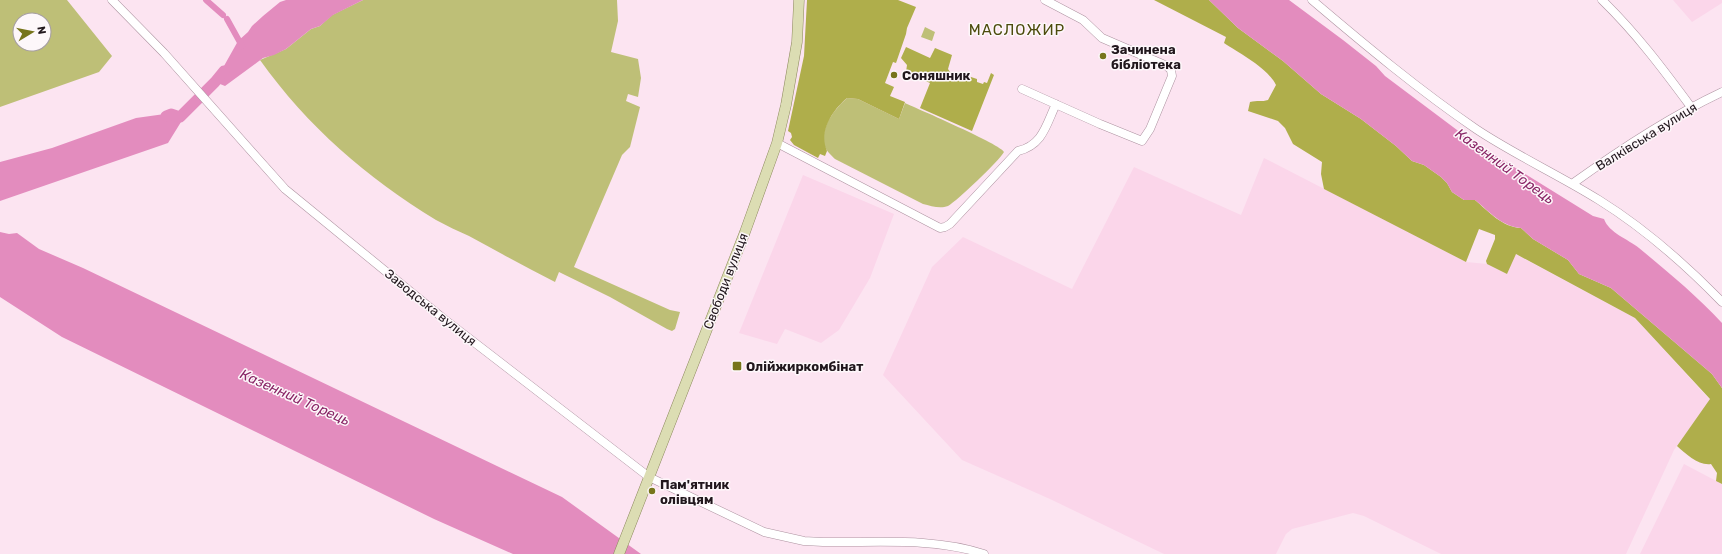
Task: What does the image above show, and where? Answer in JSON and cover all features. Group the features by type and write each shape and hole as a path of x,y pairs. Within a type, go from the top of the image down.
{"main road":[{"name":"Свободи вулиця","path":"619,554 745,232 777,143 786,106 797,42 799,0"}],"street":[{"name":"Заводська вулиця","path":"112,0 178,69 285,189 444,319 649,477 764,532 804,540 824,542 944,545 965,548 984,554"},
{"path":"1022,89 1142,140 1150,129 1172,76 1171,70 1167,66 1102,38 1083,20 1045,0"},
{"path":"1312,0 1419,88 1477,130 1599,200 1650,237 1679,261 1722,302"},
{"path":"1602,0 1651,53 1691,107"},
{"name":"Валківська вулиця","path":"1572,184 1602,163 1691,107 1722,92"},
{"path":"777,143 940,228 950,224 1018,151 1028,149 1038,142 1056,104"}],"shaded area":[{"path":"807,0 898,0 916,7 907,28 896,63 893,62 885,83 894,87 890,96 905,102 899,119 858,99 847,98 832,115 828,122 824,136 827,151 825,156 820,154 818,158 794,145 790,140 792,137 791,133 788,131 804,56"},
{"path":"1154,0 1209,0 1238,28 1283,61 1321,94 1361,119 1396,146 1412,161 1424,165 1441,177 1447,183 1452,192 1464,200 1475,200 1502,222 1521,228 1533,239 1568,260 1579,274 1611,288 1712,374 1722,388 1722,484 1716,481 1717,473 1711,464 1697,461 1677,446 1710,399 1635,318 1516,254 1507,274 1487,264 1486,261 1495,239 1495,235 1479,229 1466,262 1324,189 1321,174 1322,162 1293,144 1285,128 1278,121 1248,111 1250,102 1268,100 1276,85 1267,73 1253,61 1224,43 1226,37"},
{"path":"1673,0 1722,0 1722,3 1692,22"},
{"path":"906,47 930,58 935,48 952,55 948,69 950,72 959,75 959,73 970,79 971,77 977,79 977,82 983,84 984,82 987,83 991,73 994,75 972,131 920,108 930,83 906,72 907,65 901,58"},
{"path":"1264,158 1466,262 1487,264 1507,274 1515,254 1635,318 1710,400 1674,450 1626,554 1441,554 1364,516 1353,513 1292,529 1286,534 1276,554 1164,554 1050,499 962,460 883,375 932,267 963,237 1072,289 1134,167 1241,215"},
{"path":"803,175 894,214 870,278 839,330 821,343 785,329 777,344 739,333"},
{"path":"1684,464 1722,484 1722,554 1640,554"}],"green space":[{"path":"0,0 67,0 112,56 99,72 0,107"},
{"path":"363,0 617,0 618,21 611,52 638,59 641,78 638,97 628,94 626,101 640,107 630,147 622,155 574,267 670,310 680,312 675,329 672,331 667,329 610,297 559,272 555,282 436,220 386,187 318,129 278,84 260,60 286,49 311,29 320,26 332,15"},
{"path":"925,27 935,32 932,41 921,37"},
{"path":"847,98 858,99 899,119 905,103 990,142 1004,152 1001,157 978,180 948,206 939,207 923,204 835,159 827,150 824,144 824,137 827,124 838,107"}],"water":[{"path":"286,0 363,0 333,15 320,26 311,29 286,49 274,55 263,58 225,86 215,82 238,41 263,16 280,2"},
{"path":"1209,0 1289,0 1376,66 1385,76 1469,139 1593,216 1604,219 1606,224 1614,232 1635,245 1661,266 1692,293 1722,323 1722,388 1712,374 1611,288 1579,274 1568,260 1533,239 1521,228 1507,224 1491,214 1475,200 1464,200 1452,192 1447,183 1441,177 1424,165 1412,161 1396,146 1361,119 1321,94 1283,61 1238,28"},
{"path":"179,112 181,122 168,143 0,201 0,162 52,148 136,118"},
{"path":"0,232 9,234 17,233 39,249 83,268 562,497 641,554 513,554 434,519 62,337 0,297"}],"waterway":[{"path":"206,0 223,15"},
{"path":"227,19 242,46"},
{"name":"Казенний Торець","path":"166,116 171,114 180,117 224,71"}],"place":[{"name":"Зачинена бібліотека","path":"1103,56"},
{"name":"Соняшник","path":"894,75"},
{"name":"Олійжиркомбiнат","path":"737,366"},
{"name":"Пам'ятник олівцям","path":"652,491"}],"district":[{"name":"МАСЛОЖИР","path":"1017,30"}]}
